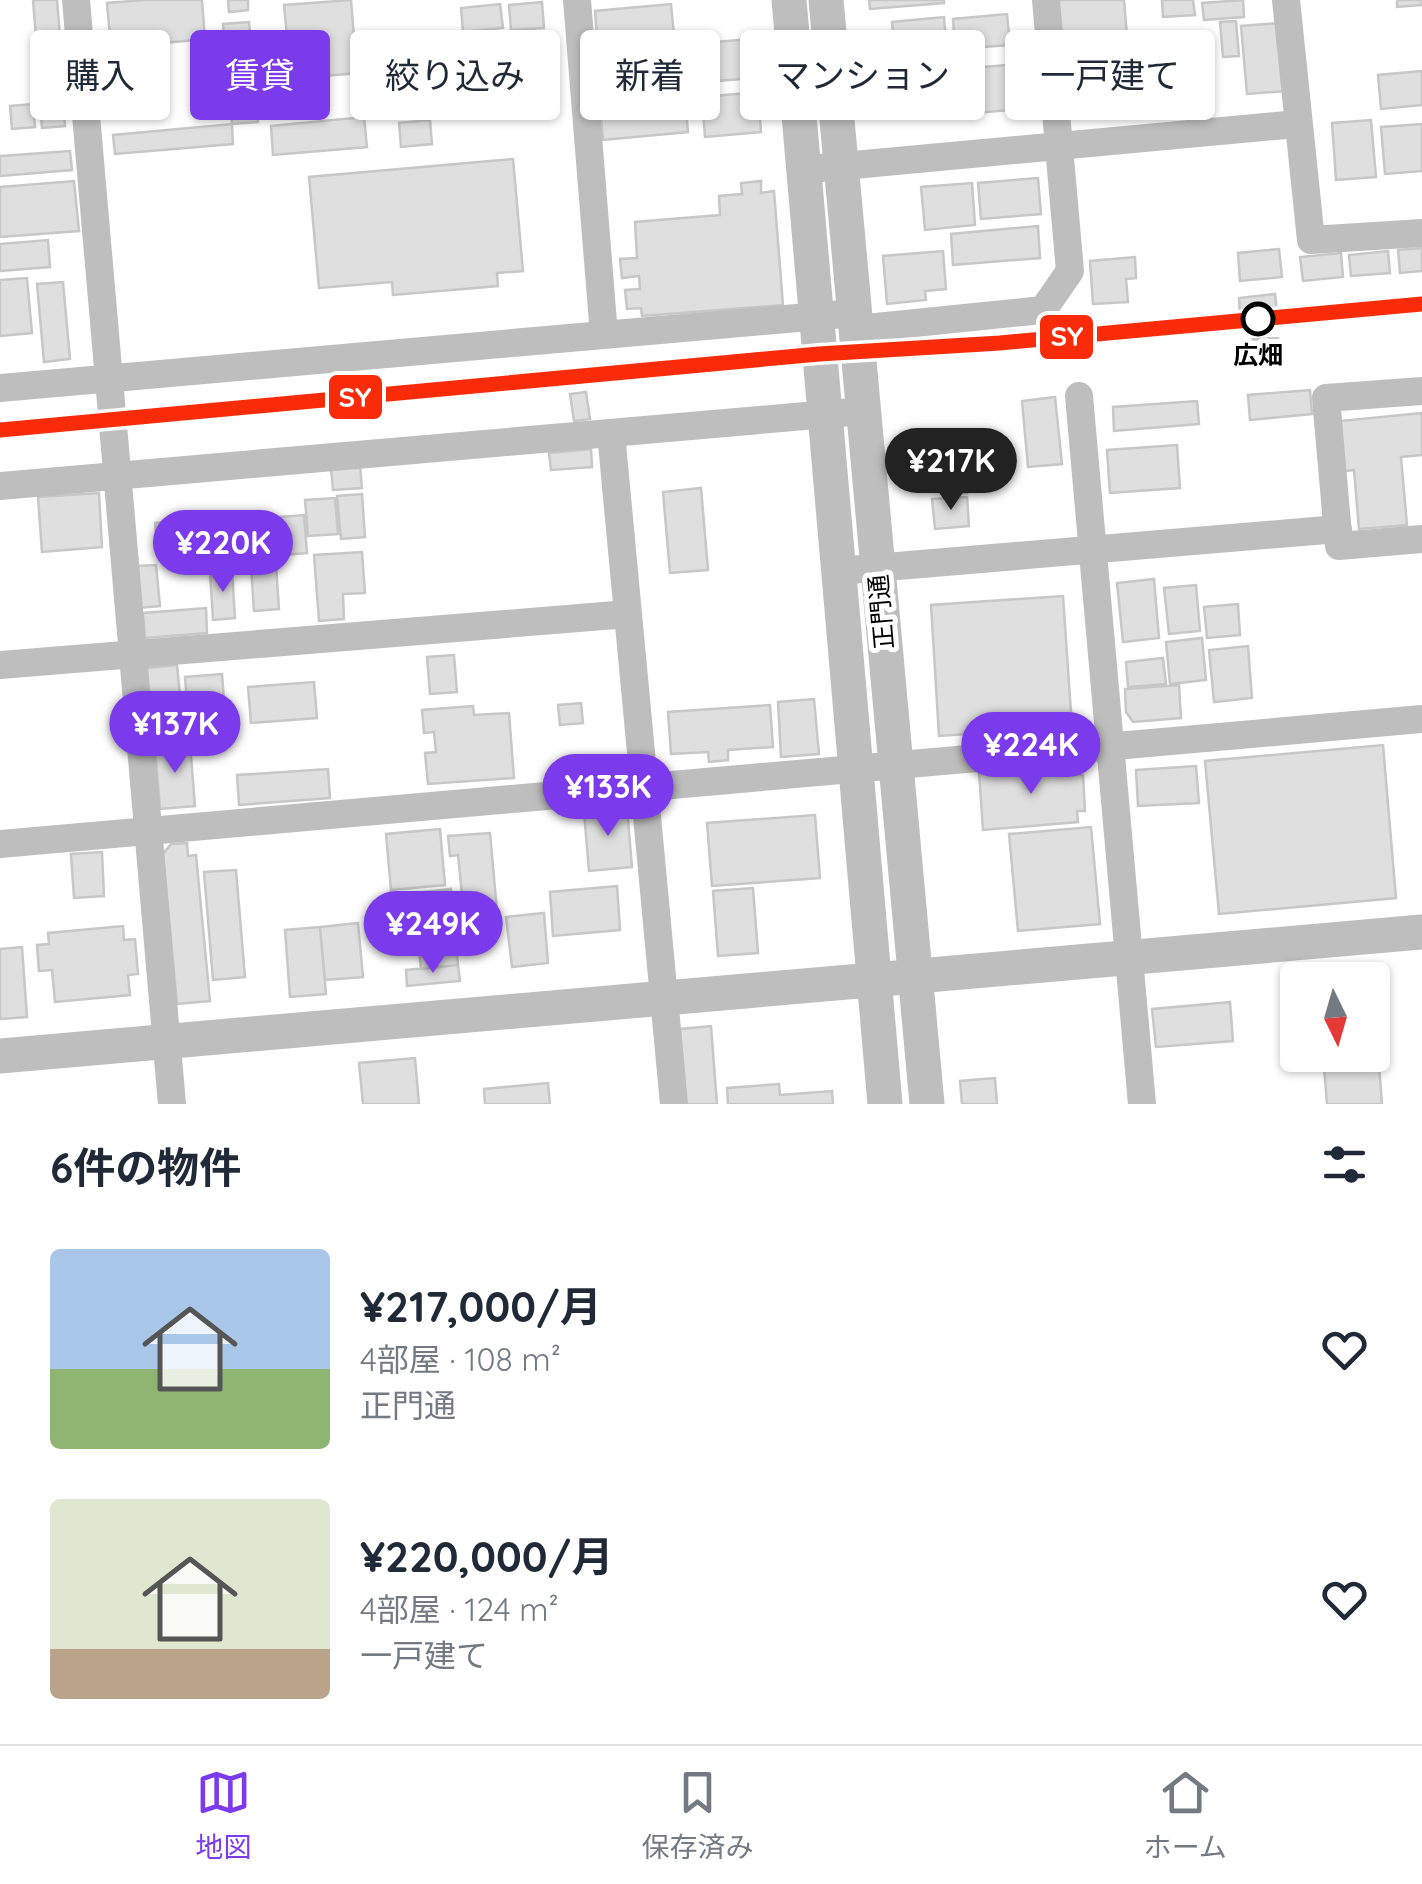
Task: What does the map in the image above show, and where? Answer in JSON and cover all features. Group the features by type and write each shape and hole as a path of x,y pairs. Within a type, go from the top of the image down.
{"street":[{"path":"76,0 172,1104"},
{"path":"577,0 604,336"},
{"name":"正門通","path":"788,0 884,1104"},
{"name":"正門通","path":"826,0 927,1104"},
{"path":"0,388 816,317 855,321 1043,310 1070,271 1046,0"},
{"path":"1286,0 1311,240 1422,233"},
{"path":"803,169 1297,124"},
{"path":"1422,391 1326,398 1340,546 1422,539"},
{"path":"1079,396 1142,1104"},
{"path":"0,486 863,411"},
{"path":"611,433 674,1104"},
{"path":"838,571 1338,529"},
{"path":"0,664 628,614"},
{"path":"0,844 1422,719"},
{"path":"0,1056 1422,932"}],"building":[{"path":"33,0 57,0 59,30 35,30"},
{"path":"202,0 204,30 190,30 190,40 170,42 170,30 109,30 107,3"},
{"path":"228,0 248,0 248,10 229,12"},
{"path":"351,0 350,74 330,75 330,30 286,30 284,5"},
{"path":"869,0 944,0 944,3 870,9"},
{"path":"1058,0 1124,0 1126,30 1061,30"},
{"path":"1162,0 1193,0 1195,15 1163,17"},
{"path":"1243,0 1244,17 1204,20 1202,3"},
{"path":"1397,0 1422,0 1422,5 1397,7"},
{"path":"542,2 544,28 511,30 509,5"},
{"path":"500,4 503,28 463,30 461,8"},
{"path":"671,4 674,30 596,30 595,11"},
{"path":"1007,14 1005,45 985,47 985,30 954,30 953,19"},
{"path":"944,17 945,30 893,30 892,22"},
{"path":"1236,21 1239,56 1223,57 1220,22"},
{"path":"249,22 250,30 224,30 223,24"},
{"path":"1279,23 1285,91 1247,94 1241,26"},
{"path":"740,40 740,79 720,81 720,42"},
{"path":"1005,65 1005,110 985,112 985,67"},
{"path":"1422,71 1422,105 1381,109 1378,75"},
{"path":"740,94 740,120 760,120 761,132 705,137 704,120 720,120 720,95"},
{"path":"30,104 30,120 34,120 35,127 12,129 10,106"},
{"path":"41,120 65,120 65,126 42,128"},
{"path":"232,120 258,120 258,122 232,124"},
{"path":"364,120 367,147 273,155 271,126"},
{"path":"430,120 432,144 401,147 399,123"},
{"path":"601,120 687,120 688,132 603,140"},
{"path":"1371,120 1376,177 1336,180 1332,123"},
{"path":"232,124 233,144 115,154 113,135"},
{"path":"1422,124 1422,171 1385,174 1381,127"},
{"path":"70,151 72,170 0,176 0,156"},
{"path":"513,159 523,271 497,273 498,286 393,295 392,282 319,288 309,177"},
{"path":"1038,178 1041,214 981,219 978,183"},
{"path":"74,181 79,231 0,237 0,187"},
{"path":"761,181 761,193 774,191 783,305 642,316 641,308 627,309 625,290 640,289 639,276 622,278 620,259 637,258 635,222 720,215 719,196 742,194 741,183"},
{"path":"972,183 975,225 925,230 921,187"},
{"path":"1038,226 1040,258 953,265 951,234"},
{"path":"48,240 50,267 0,271 0,244"},
{"path":"1422,248 1422,271 1400,273 1398,250"},
{"path":"1279,249 1282,277 1240,281 1238,253"},
{"path":"943,251 946,289 925,291 926,300 887,304 883,256"},
{"path":"1388,251 1390,273 1351,276 1349,255"},
{"path":"1341,253 1343,277 1303,281 1300,257"},
{"path":"1135,257 1136,278 1126,279 1128,302 1093,304 1090,261"},
{"path":"27,278 32,333 0,336 0,280"},
{"path":"63,282 70,359 44,362 37,284"},
{"path":"1275,294 1277,311 1240,314 1239,298"},
{"path":"1278,338 1279,355 1245,357 1243,340"},
{"path":"1310,390 1312,414 1250,420 1248,395"},
{"path":"586,392 590,419 574,421 570,394"},
{"path":"1055,397 1062,464 1028,467 1022,401"},
{"path":"1197,401 1199,424 1114,431 1113,407"},
{"path":"1422,413 1422,455 1401,457 1407,525 1359,529 1354,470 1345,471 1340,421"},
{"path":"1177,445 1180,488 1110,493 1107,450"},
{"path":"591,449 592,467 551,470 549,453"},
{"path":"965,461 967,493 945,494 942,462"},
{"path":"360,465 362,488 333,490 331,467"},
{"path":"701,488 708,570 670,573 663,492"},
{"path":"99,493 102,547 42,552 38,497"},
{"path":"362,494 365,537 341,539 337,496"},
{"path":"967,497 969,526 935,529 932,499"},
{"path":"335,498 338,534 308,536 305,500"},
{"path":"238,512 242,553 213,555 210,514"},
{"path":"304,515 307,553 282,555 281,544 257,546 254,519"},
{"path":"206,519 208,551 158,555 155,523"},
{"path":"362,552 365,593 343,594 344,619 319,621 314,555"},
{"path":"156,565 160,606 139,608 136,566"},
{"path":"276,565 279,609 254,611 251,566"},
{"path":"232,570 235,618 213,620 210,572"},
{"path":"1154,579 1159,638 1123,642 1117,583"},
{"path":"1196,585 1200,631 1169,634 1164,588"},
{"path":"1063,596 1072,727 939,736 931,605"},
{"path":"1238,604 1240,635 1207,638 1204,607"},
{"path":"206,608 207,633 145,638 143,613"},
{"path":"1202,638 1206,680 1170,684 1166,642"},
{"path":"1248,646 1252,698 1214,702 1209,650"},
{"path":"454,655 457,692 430,694 427,657"},
{"path":"1163,658 1166,684 1128,687 1126,662"},
{"path":"177,665 181,705 149,708 146,668"},
{"path":"222,674 226,724 189,727 185,677"},
{"path":"314,682 317,718 251,723 248,687"},
{"path":"1179,685 1181,718 1133,722 1126,712 1125,689"},
{"path":"814,699 819,754 781,757 778,702"},
{"path":"581,703 583,723 560,725 558,705"},
{"path":"770,705 773,747 728,750 728,760 709,762 708,752 671,754 668,712"},
{"path":"473,706 474,715 509,713 514,778 428,784 425,753 436,752 434,732 424,733 422,710"},
{"path":"177,707 180,742 154,744 152,709"},
{"path":"190,744 195,806 160,809 155,747"},
{"path":"1383,745 1396,898 1219,914 1205,761"},
{"path":"1074,765 1075,775 1083,775 1085,811 1077,811 1078,822 983,830 979,772"},
{"path":"1196,766 1199,803 1138,806 1136,770"},
{"path":"328,769 330,798 239,805 237,775"},
{"path":"627,808 632,867 589,871 584,812"},
{"path":"815,815 820,878 712,886 707,823"},
{"path":"1091,827 1100,924 1018,931 1009,834"},
{"path":"440,829 445,885 391,890 386,834"},
{"path":"490,833 497,911 464,914 458,855 450,856 448,836"},
{"path":"187,843 188,856 196,855 210,1001 177,1004 163,854 171,844"},
{"path":"102,852 104,896 74,898 71,854"},
{"path":"236,870 245,977 213,980 204,872"},
{"path":"617,886 620,930 553,936 550,892"},
{"path":"753,888 758,953 718,956 713,891"},
{"path":"451,889 458,965 421,969 413,893"},
{"path":"544,913 548,963 512,967 506,917"},
{"path":"358,923 363,977 325,980 320,927"},
{"path":"123,926 124,940 135,939 138,974 128,975 130,995 55,1002 52,970 39,971 37,945 49,944 48,933"},
{"path":"320,927 326,994 290,997 285,930"},
{"path":"22,947 27,1017 0,1019 0,949"},
{"path":"458,965 460,981 407,986 406,970"},
{"path":"1230,1002 1233,1041 1156,1047 1152,1009"},
{"path":"711,1026 717,1104 686,1104 680,1029"},
{"path":"415,1058 419,1104 363,1104 359,1063"},
{"path":"1324,1072 1380,1072 1382,1104 1327,1104"},
{"path":"995,1078 997,1104 962,1104 960,1081"},
{"path":"548,1083 550,1104 485,1104 484,1089"},
{"path":"779,1084 780,1095 832,1091 833,1104 728,1104 727,1088"}],"transit line":[{"name":"SY","path":"0,430 819,354 1000,343 1422,304"}],"place":[{"name":"広畑","path":"1258,319"}]}
